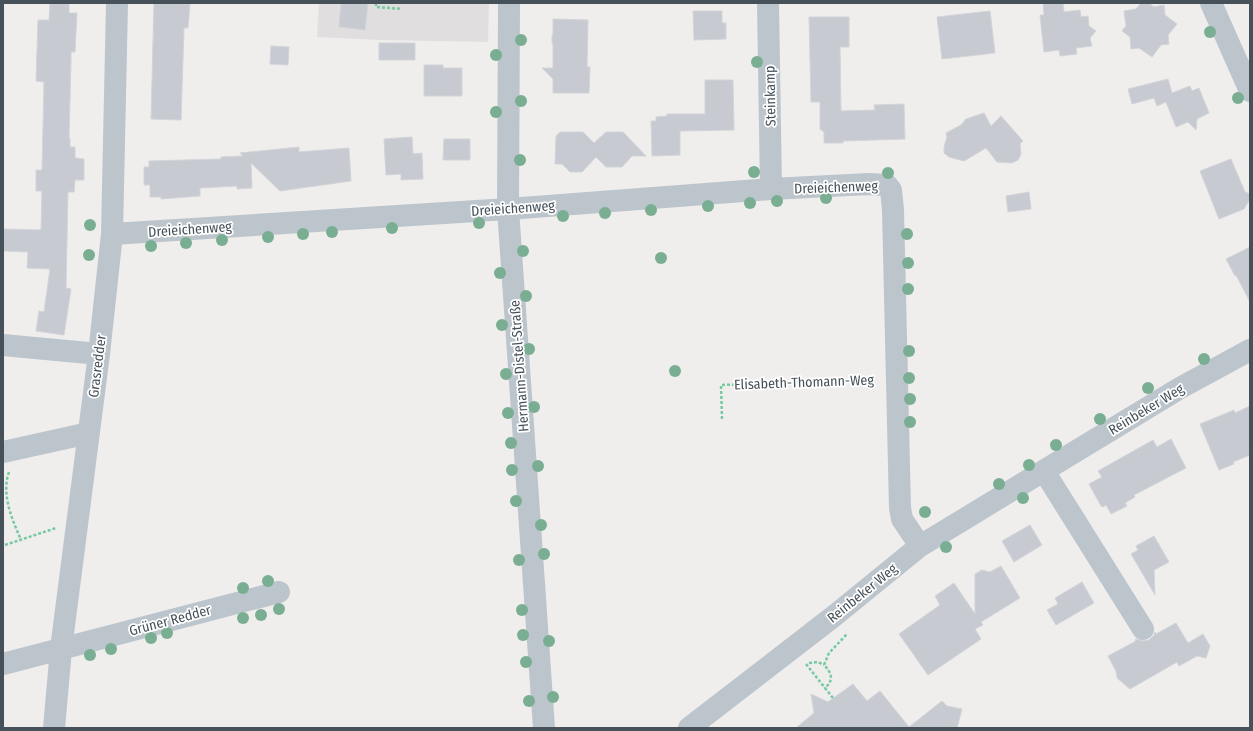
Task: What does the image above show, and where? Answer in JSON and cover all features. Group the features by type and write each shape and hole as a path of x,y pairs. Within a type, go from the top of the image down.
{"street":[{"name":"Grasredder","path":"54,728 61,649 99,354 112,234 117,3"},
{"name":"Hermann-Distel-Straße","path":"509,3 508,209 544,728"},
{"name":"Steinkamp","path":"768,3 772,189"},
{"path":"1211,3 1250,91"},
{"name":"Dreieichenweg","path":"112,234 508,209 772,189 883,184 890,187 893,210 897,380"},
{"path":"3,345 99,354"},
{"name":"Reinbeker Weg","path":"689,728 834,616 920,546 1180,388 1250,350"},
{"path":"897,380 900,508 902,519 920,546"},
{"path":"10,450 88,433"},
{"path":"1044,471 1143,629"},
{"name":"Grüner Redder","path":"3,664 279,592"}],"path":[{"path":"376,3 376,7 402,9"},
{"name":"Elisabeth-Thomann-Weg","path":"722,419 722,385 897,380"},
{"path":"10,450 6,481 9,510 20,540"},
{"path":"6,546 77,521"},
{"path":"825,688 831,681 832,675 824,665 829,653 848,634"},
{"path":"806,664 833,698"}],"shaded area":[{"path":"319,3 489,3 488,42 317,37"}],"building":[{"path":"50,3 68,3 69,13 77,13 75,52 71,52 69,138 70,147 75,147 75,158 84,159 84,180 75,180 74,192 68,192 66,288 71,289 64,335 36,331 39,311 44,312 50,269 27,268 28,252 3,251 3,229 41,230 42,191 36,191 36,170 42,170 44,82 36,81 38,20 49,20"},
{"path":"154,3 190,4 188,28 184,28 181,120 151,119"},
{"path":"341,3 368,3 365,30 339,27"},
{"path":"1043,3 1063,3 1064,12 1080,10 1081,17 1088,16 1089,26 1096,31 1090,38 1092,46 1076,48 1077,54 1060,56 1059,50 1044,52 1040,15 1044,15"},
{"path":"1141,3 1149,3 1154,7 1164,5 1165,15 1177,24 1168,35 1169,44 1161,45 1152,57 1139,48 1131,49 1130,37 1122,31 1126,26 1124,11 1136,9"},
{"path":"693,11 722,11 722,23 726,23 726,39 694,40"},
{"path":"990,11 995,53 942,59 937,17"},
{"path":"809,17 849,17 849,47 840,47 841,111 875,110 874,105 904,104 905,139 824,143 824,132 820,129 820,102 811,102"},
{"path":"553,19 588,20 587,67 590,67 589,93 553,93 553,79 542,68 553,68"},
{"path":"379,43 415,43 415,60 379,60"},
{"path":"271,46 289,47 288,65 270,64"},
{"path":"424,65 443,65 443,68 462,68 462,96 424,96"},
{"path":"1168,79 1172,93 1190,86 1192,91 1199,88 1209,113 1197,119 1196,130 1188,122 1176,127 1166,102 1157,106 1154,98 1132,104 1128,89"},
{"path":"705,80 733,80 734,130 680,131 680,155 652,156 651,121 656,121 656,117 667,116 667,114 705,114"},
{"path":"984,113 991,126 1001,116 1023,141 1020,144 1021,154 1018,160 1012,163 997,162 986,148 964,161 949,157 944,153 947,137 946,133 961,125 966,119"},
{"path":"560,132 583,132 594,143 606,132 623,132 646,156 632,156 622,167 606,167 596,157 582,172 570,172 562,164 555,164 556,136"},
{"path":"412,137 413,154 422,153 423,179 401,180 401,174 386,175 384,139"},
{"path":"444,139 470,139 470,160 443,160"},
{"path":"299,147 299,152 349,148 351,181 280,191 251,163 252,188 237,189 237,186 200,188 200,196 161,199 161,197 150,197 150,185 144,185 144,167 149,167 149,161 221,159 221,157 243,156 240,153"},
{"path":"1231,159 1245,192 1250,194 1250,199 1244,209 1219,219 1200,171"},
{"path":"1029,192 1031,209 1008,212 1006,196"},
{"path":"1250,247 1250,302 1226,259"},
{"path":"1250,406 1250,455 1219,470 1200,424 1234,410 1235,413"},
{"path":"1171,439 1186,468 1134,495 1135,497 1125,503 1127,506 1111,514 1106,505 1103,507 1101,506 1089,484 1102,477 1098,471 1153,440 1157,447"},
{"path":"1030,525 1042,545 1014,562 1002,541"},
{"path":"1154,536 1169,562 1154,570 1155,595 1131,554 1138,550 1136,546"},
{"path":"1001,566 1020,598 981,622 983,625 975,629 981,639 928,675 899,634 940,605 935,596 954,583 975,614 975,574 982,570 990,572"},
{"path":"1082,582 1094,603 1056,625 1047,610 1058,604 1055,598"},
{"path":"1176,623 1188,643 1203,634 1210,646 1206,658 1197,656 1179,666 1177,662 1130,689 1117,678 1116,671 1108,656 1136,641 1136,639 1143,641 1149,640 1155,632 1156,634"},
{"path":"853,684 867,701 880,691 909,727 942,701 947,706 962,709 957,728 796,728 814,713 811,694 828,702"}]}
